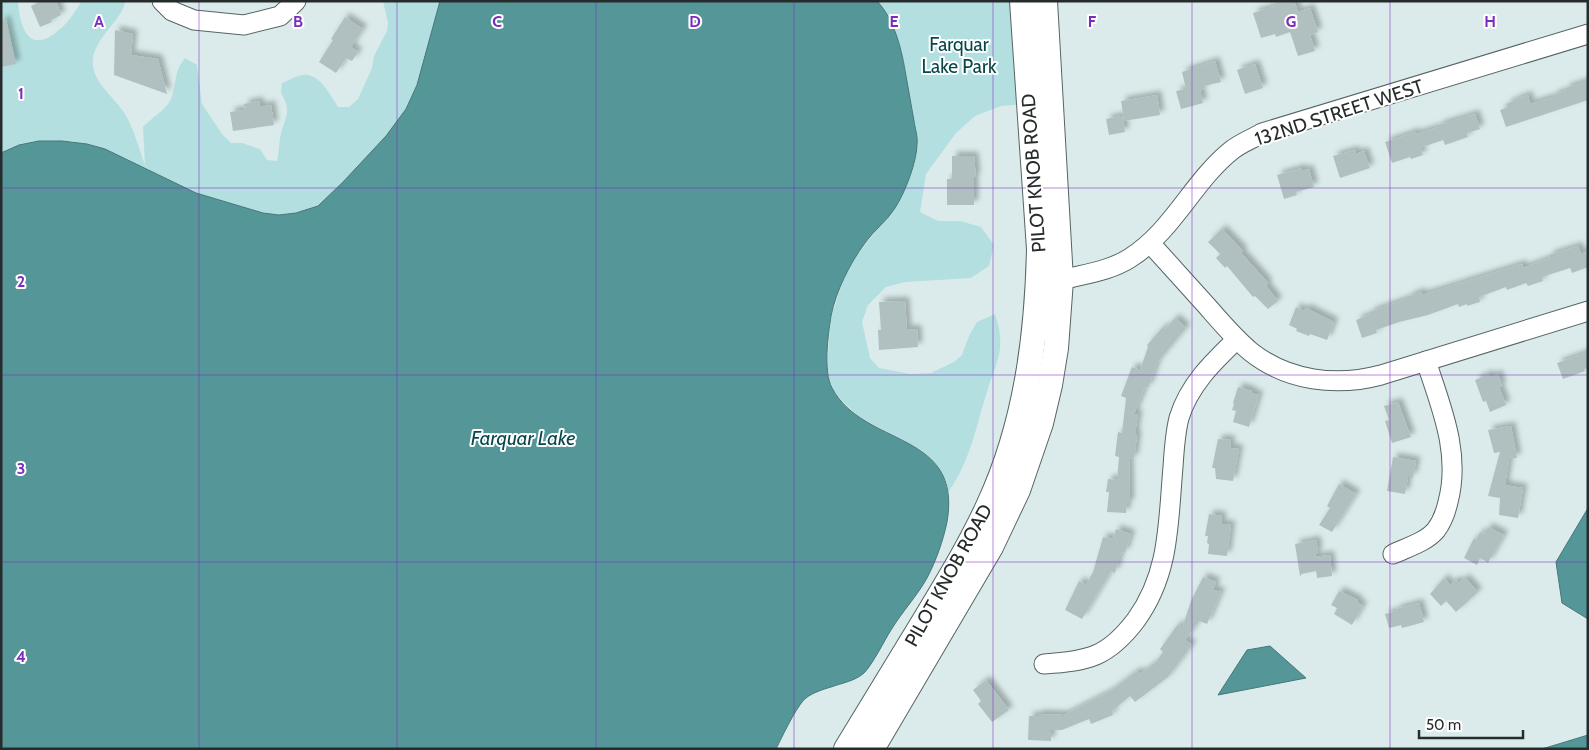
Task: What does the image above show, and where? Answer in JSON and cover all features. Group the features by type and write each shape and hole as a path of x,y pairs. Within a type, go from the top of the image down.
{"main road":[{"name":"PILOT KNOB ROAD","path":"846,749 949,580 990,503 1025,394 1032,358 1039,249 1022,1"},
{"name":"PILOT KNOB ROAD","path":"872,749 990,547 1018,490 1041,423 1050,385 1056,348 1061,280 1045,1"},
{"path":"1038,286 1061,280"}],"street":[{"path":"162,1 172,11 194,20 244,25 280,16 296,1"},
{"name":"132ND STREET WEST","path":"1061,280 1106,270 1130,259 1166,227 1205,177 1232,150 1262,133 1588,34"},
{"path":"1150,243 1236,339 1268,363 1304,377 1323,381 1362,380 1588,311"},
{"path":"1044,664 1075,662 1095,656 1111,646 1129,629 1143,609 1155,588 1162,565 1175,440 1179,419 1187,399 1198,380 1236,339"},
{"path":"1393,554 1430,535 1437,528 1452,490 1454,471 1452,450 1426,361"}],"green space":[{"path":"1,1 18,1 24,30 34,40 41,40 50,37 63,26 82,1 125,1 120,14 95,50 93,66 98,80 127,117 145,165 143,127 169,103 177,74 185,58 197,65 202,104 222,134 231,143 242,143 260,149 267,160 277,161 287,110 281,93 282,83 295,77 308,75 318,80 326,88 338,107 349,107 358,99 372,68 374,56 387,31 388,23 383,1 451,1 424,116 308,227 1,181"},
{"name":"Farquar Lake Park","path":"877,1 1022,1 1029,104 1001,106 975,116 956,133 926,174 920,212 938,221 960,221 981,227 994,245 989,266 971,278 905,282 886,287 868,305 862,322 870,358 879,368 910,374 931,373 954,362 962,355 977,322 995,314 1000,339 998,360 967,457 956,481 948,492 947,483 932,460 921,451 859,417 841,400 831,387 827,368 831,317 845,275 857,255 897,204 917,143 909,94 889,19"}],"water":[{"name":"Farquar Lake","path":"440,1 877,1 889,17 900,46 917,135 915,159 910,177 899,202 892,213 859,251 840,287 831,316 827,363 829,381 832,388 847,407 866,421 908,443 926,455 940,471 948,492 947,522 939,551 927,578 895,623 864,673 853,680 818,691 806,698 794,714 776,749 1,749 1,153 19,145 39,141 87,144 105,149 196,193 263,213 279,215 296,213 318,206 386,136 406,109 417,85"},
{"path":"1588,508 1588,619 1562,603 1556,562"},
{"path":"1270,646 1306,678 1218,695 1247,650"},
{"path":"1588,735 1588,749 1542,749"}],"building":[{"path":"42,1 56,1 61,15 51,20 52,22 40,27 31,6"},
{"path":"1294,1 1298,12 1310,8 1318,32 1310,35 1315,51 1298,56 1290,32 1276,37 1275,34 1261,38 1253,13"},
{"path":"345,17 363,29 351,47 358,52 352,61 346,58 336,73 319,62"},
{"path":"6,20 16,64 1,67 1,21"},
{"path":"115,30 133,34 131,55 158,59 167,94 114,75"},
{"path":"1215,61 1221,82 1204,86 1205,88 1200,90 1203,103 1181,109 1176,91 1186,89 1182,72"},
{"path":"1255,64 1263,88 1245,94 1237,70"},
{"path":"1588,81 1588,100 1506,127 1500,110 1508,107 1506,104 1528,95 1530,104 1554,97 1553,95 1566,91 1565,88"},
{"path":"1157,95 1160,115 1124,121 1121,101"},
{"path":"259,101 260,107 271,105 274,125 233,131 230,112 245,110 244,104"},
{"path":"1475,114 1480,129 1467,133 1468,137 1445,145 1443,140 1420,148 1423,155 1392,163 1385,142 1415,132 1416,134 1439,127 1439,125"},
{"path":"1122,116 1125,132 1109,135 1106,119"},
{"path":"1355,150 1356,154 1364,151 1370,168 1340,178 1333,156"},
{"path":"952,156 974,156 976,177 974,177 974,205 947,205 947,179 952,179"},
{"path":"1302,168 1302,171 1309,169 1314,187 1296,192 1297,195 1284,199 1277,175"},
{"path":"1222,229 1243,251 1241,253 1268,283 1266,286 1278,301 1268,309 1255,296 1253,297 1227,266 1225,268 1216,258 1220,254 1208,242"},
{"path":"1578,246 1581,254 1588,251 1588,267 1572,273 1570,268 1542,277 1543,281 1528,286 1526,283 1507,290 1506,287 1479,297 1480,302 1459,307 1458,304 1428,315 1399,322 1376,330 1377,333 1362,338 1356,320 1371,314 1370,312 1421,292 1422,295 1522,264 1523,268 1550,258 1549,255"},
{"path":"905,301 907,330 917,329 918,347 879,350 878,330 881,330 879,302"},
{"path":"1296,307 1304,311 1306,308 1334,322 1327,340 1296,331 1297,329 1289,325"},
{"path":"1175,318 1186,328 1157,363 1148,388 1145,387 1134,414 1138,414 1134,459 1129,458 1130,503 1127,503 1126,513 1107,512 1109,492 1106,492 1108,479 1117,480 1119,457 1115,456 1118,432 1122,433 1126,398 1121,396 1132,367 1140,370 1148,347 1147,345 1163,327 1165,329"},
{"path":"1588,352 1588,368 1584,369 1585,371 1563,379 1557,363"},
{"path":"1489,374 1490,377 1498,374 1502,386 1499,387 1506,405 1490,412 1486,401 1483,402 1475,380"},
{"path":"1238,387 1259,395 1249,427 1233,422 1236,411 1232,410 1233,403"},
{"path":"1398,402 1411,437 1392,443 1385,421 1389,420 1384,406"},
{"path":"1511,426 1517,458 1509,459 1505,485 1523,488 1518,518 1499,515 1500,498 1488,496 1500,452 1494,453 1488,430"},
{"path":"1218,439 1231,440 1230,448 1239,449 1233,481 1216,479 1215,468 1212,468"},
{"path":"1393,457 1416,461 1413,477 1408,477 1405,494 1387,491"},
{"path":"1339,484 1356,494 1332,532 1319,525 1330,508 1327,506"},
{"path":"1209,514 1222,516 1221,524 1231,525 1227,556 1208,554 1208,536 1205,536"},
{"path":"1488,527 1504,535 1488,563 1480,558 1477,565 1464,558 1474,538 1476,540 1480,532 1484,534"},
{"path":"1116,529 1131,534 1125,553 1121,552 1115,573 1111,571 1082,619 1065,610 1079,581 1086,585 1093,572 1103,537 1113,539"},
{"path":"1316,540 1318,551 1314,557 1330,555 1332,576 1317,578 1316,571 1300,576 1295,544"},
{"path":"1203,577 1216,582 1213,590 1221,592 1207,624 1199,621 1185,640 1192,645 1168,677 1135,702 1130,696 1112,711 1113,715 1091,724 1089,719 1062,730 1051,730 1051,741 1028,740 1029,716 1038,716 1038,714 1064,715 1109,692 1137,671 1140,674 1156,662 1163,652 1160,649 1178,624 1182,628 1191,601"},
{"path":"1444,578 1450,585 1456,580 1459,583 1465,578 1478,592 1456,612 1446,601 1441,606 1430,594"},
{"path":"1339,591 1358,600 1357,602 1363,606 1352,625 1334,614 1337,608 1331,605"},
{"path":"1419,603 1424,622 1402,628 1401,625 1389,628 1385,614"},
{"path":"986,680 1009,710 992,722 978,704 981,701 973,690"}]}
